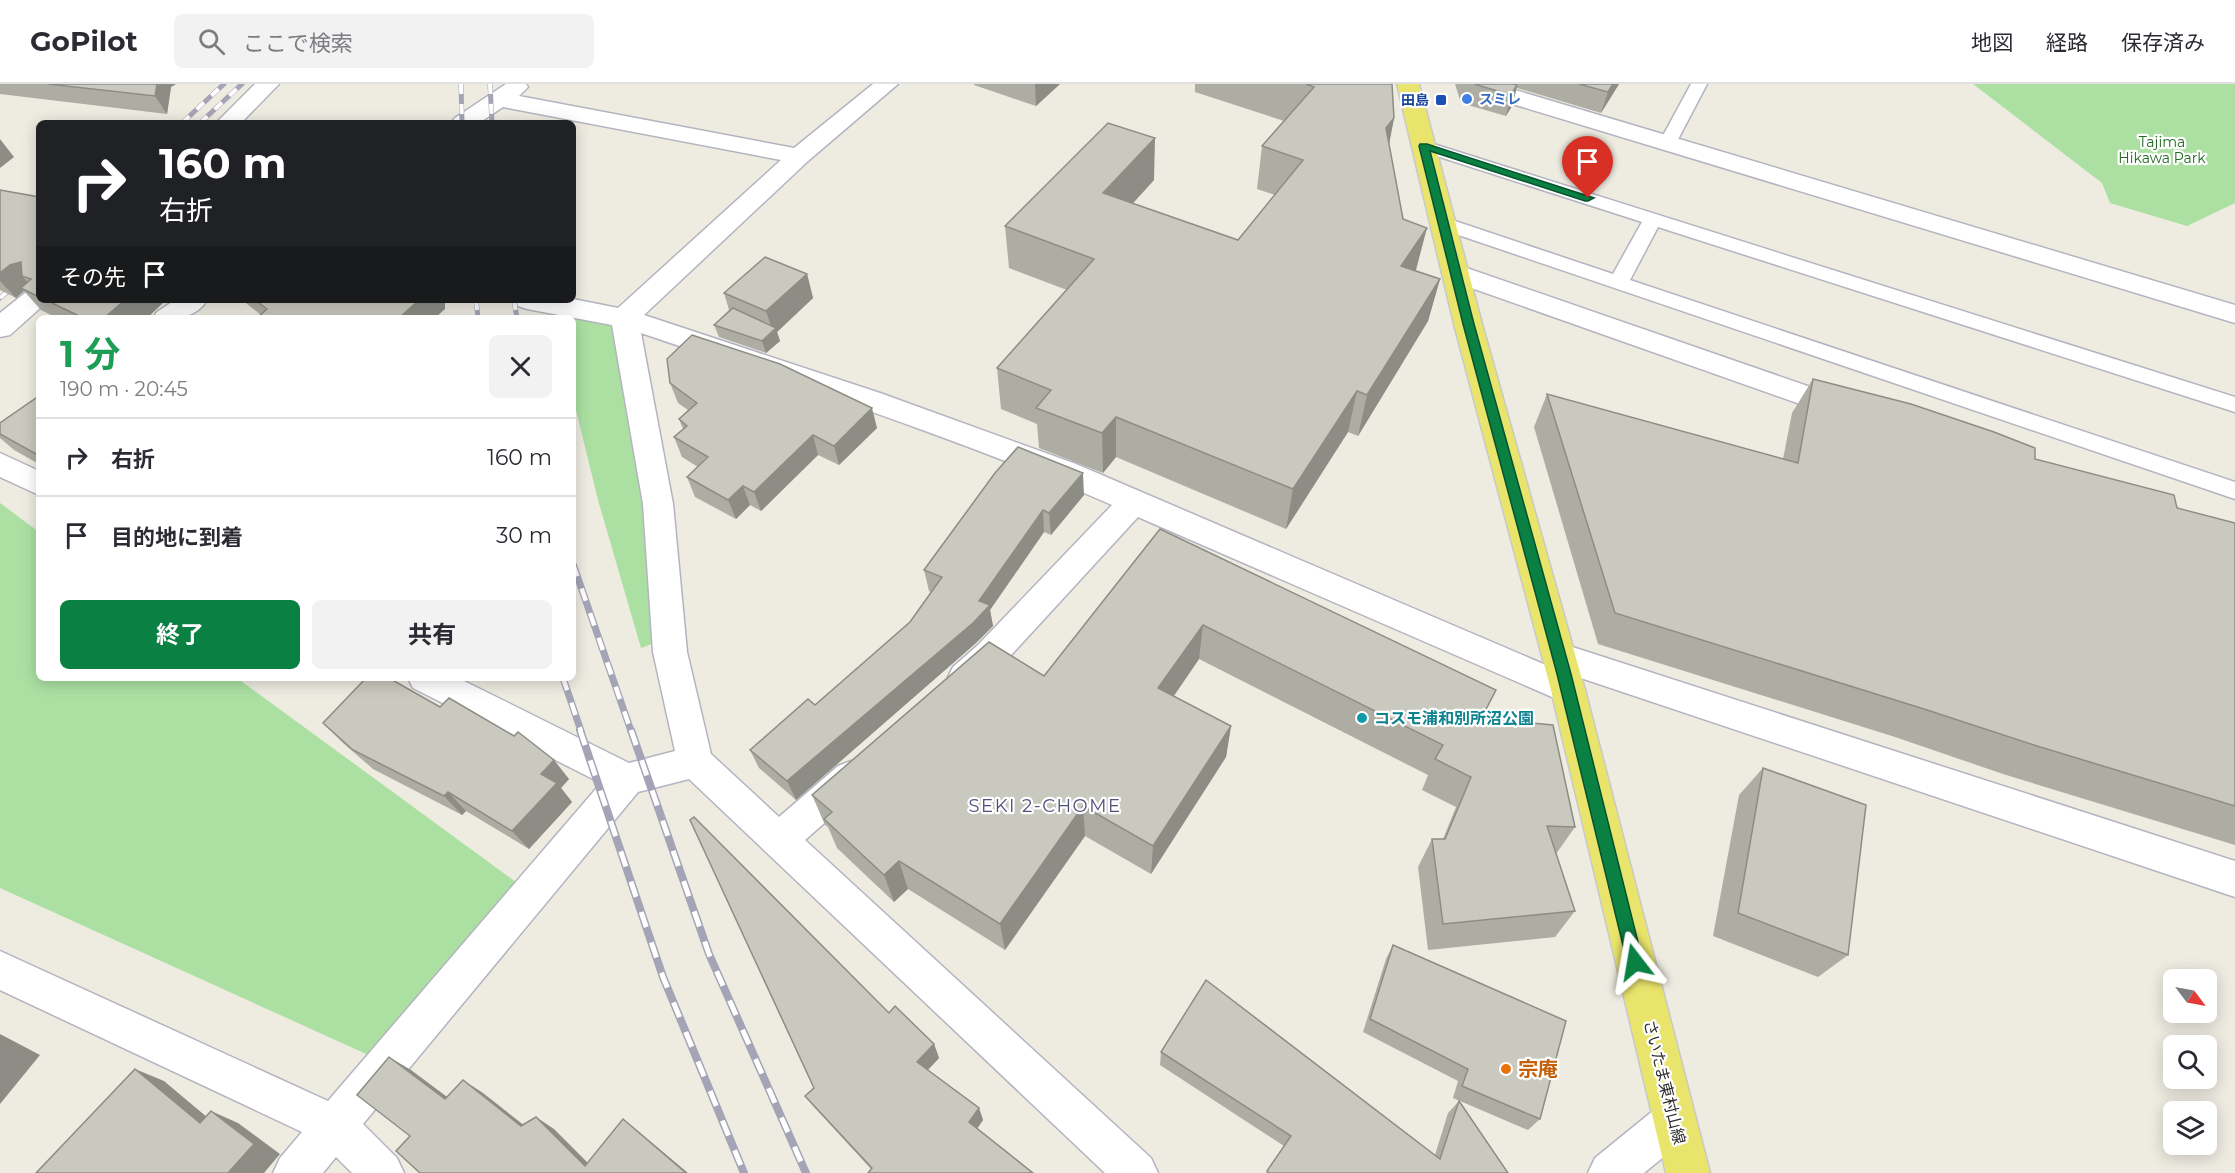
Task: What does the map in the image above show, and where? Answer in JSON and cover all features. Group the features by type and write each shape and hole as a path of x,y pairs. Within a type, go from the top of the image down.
{"main road":[{"name":"さいたま東村山線","path":"1408,84 1445,224 1455,273 1564,674 1688,1173"}],"street":[{"path":"231,120 268,84"},
{"path":"468,120 521,84"},
{"path":"624,318 799,156 887,84"},
{"path":"1470,84 2235,314"},
{"path":"500,99 799,156"},
{"path":"1455,273 1873,419"},
{"path":"0,328 36,298"},
{"path":"172,315 190,303"},
{"path":"543,303 624,318 881,404 1065,472 1564,674 2235,879"},
{"path":"624,318 658,504 670,652 695,762 1136,1173"},
{"path":"0,464 36,482"},
{"path":"946,693 990,655 1134,501"},
{"path":"431,681 627,779"},
{"path":"779,840 876,755"},
{"path":"295,1173 627,779 695,762"},
{"path":"0,969 335,1126 382,1173"},
{"path":"1610,1173 1674,1121"}],"lane":[{"path":"1668,143 1699,84"},
{"path":"1424,146 2235,405"},
{"path":"1618,283 1653,219"},
{"path":"1445,224 2235,490"}],"green space":[{"name":"Tajima Hikawa Park","path":"1973,84 2235,84 2235,203 2187,226 2110,203 2102,183"},
{"path":"552,312 571,315 552,315"},
{"path":"576,316 616,322 648,508 657,642 641,648 598,500 576,410"},
{"path":"0,503 36,530 36,681 241,681 520,885 375,1058 0,888"}],"building":[{"path":"48,84 157,84 155,96"},
{"path":"1306,84 1392,84 1394,118 1386,128 1403,219 1427,228 1401,266 1440,279 1367,395 1357,391 1293,489 1116,417 1102,433 1036,408 1051,390 997,368 1094,259 1005,226 1108,123 1155,138 1103,193 1238,240 1303,160 1262,146 1314,87"},
{"path":"1474,84 1513,84 1517,85 1511,95"},
{"path":"1579,84 1613,84 1608,92"},
{"path":"0,190 36,196 36,296 21,288 31,279 22,276 21,262 10,265 0,273"},
{"path":"765,257 807,274 766,311 724,293"},
{"path":"52,303 122,303 108,315 77,315"},
{"path":"259,303 416,303 402,315 260,315 267,309"},
{"path":"733,308 776,328 762,341 714,325"},
{"path":"692,335 780,364 872,408 834,446 813,435 754,492 743,486 728,500 687,477 708,457 674,437 687,426 679,419 697,403 670,383 667,359"},
{"path":"1813,379 1911,404 1994,432 2035,448 2035,459 2174,495 2177,508 2235,523 2235,806 1615,613 1547,394 1798,463"},
{"path":"36,398 36,454 0,434 0,423"},
{"path":"1018,447 1083,473 1049,513 1043,510 979,601 990,605 973,623 787,781 750,750 808,699 815,705 910,622 942,577 924,570 995,473"},
{"path":"1160,529 1496,690 1482,717 1531,718 1532,723 1553,725 1575,827 1547,826 1575,911 1443,924 1432,839 1445,839 1471,777 1435,759 1443,745 1203,625 1158,688 1231,726 1153,846 1083,806 1000,924 899,861 884,875 824,819 832,812 812,795 989,642 1044,676"},
{"path":"363,681 394,681 440,707 449,698 514,736 518,732 554,760 541,774 557,783 512,831 448,792 444,796 353,750 323,723"},
{"path":"1763,768 1866,805 1848,955 1738,913"},
{"path":"694,817 889,1013 895,1006 934,1044 917,1062 979,1108 969,1122 1033,1173 868,1173 872,1168 805,1096 814,1088 690,820"},
{"path":"1393,945 1566,1021 1540,1119 1462,1086 1468,1069 1370,1019"},
{"path":"1206,980 1440,1159 1459,1101 1508,1173 1269,1173 1267,1171 1291,1136 1161,1052"},
{"path":"389,1057 445,1099 463,1080 521,1126 536,1117 585,1166 623,1119 686,1173 420,1173 396,1151 410,1136 357,1095"},
{"path":"135,1069 200,1123 211,1111 254,1144 228,1173 36,1173"}],"railway":[{"path":"185,120 224,84"},
{"path":"203,120 242,84"},
{"path":"461,84 462,120"},
{"path":"490,84 492,120"},
{"path":"0,298 36,268"},
{"path":"476,303 478,315"},
{"path":"514,303 516,315"},
{"path":"576,573 631,731"},
{"path":"564,681 581,731"},
{"path":"580,730 663,977 744,1173"},
{"path":"631,730 709,954 806,1173"}],"place":[{"name":"スミレ","path":"1467,99"},
{"name":"田島","path":"1441,100"},
{"name":"コスモ浦和別所沼公園","path":"1362,718"},
{"name":"宗庵","path":"1506,1069"}],"district":[{"name":"SEKI 2-CHOME","path":"1045,806"}],"route":[{"path":"1588,198 1424,146 1468,324 1564,674 1635,962"}]}
